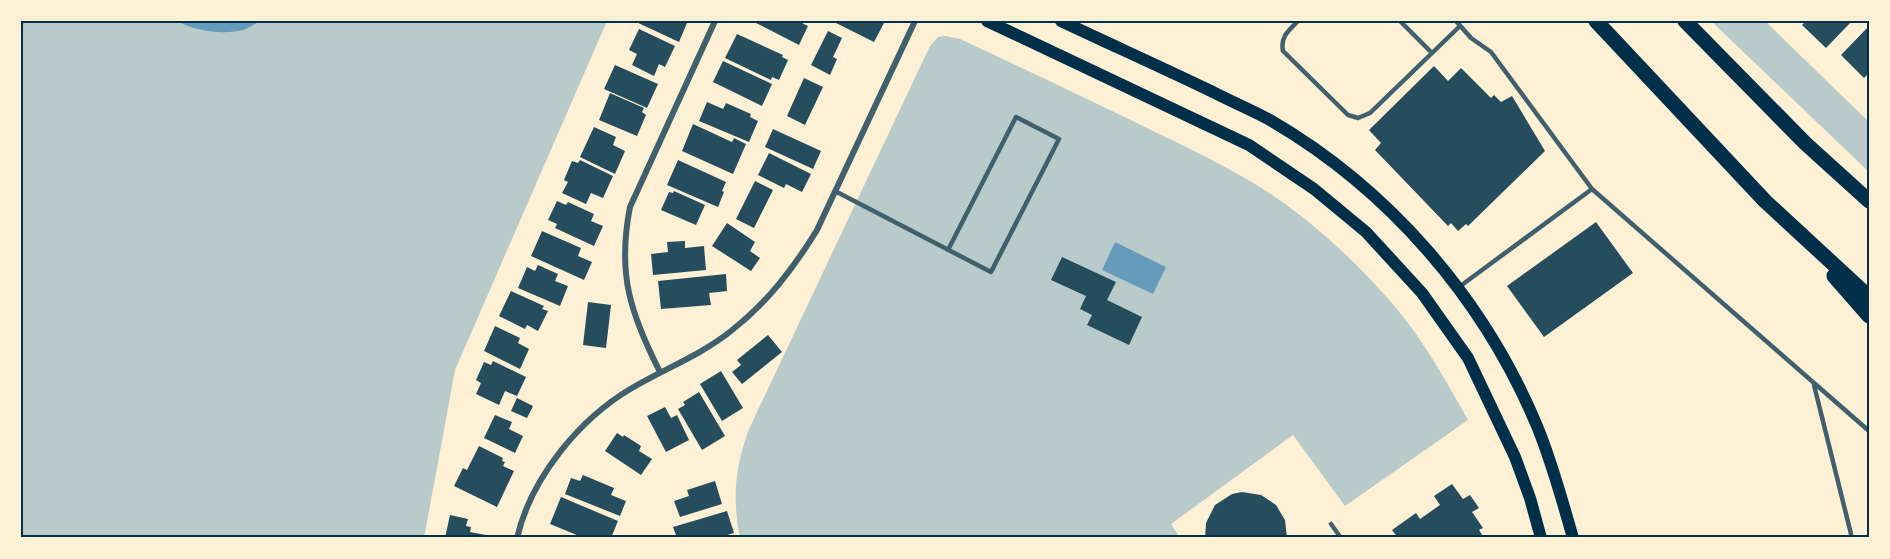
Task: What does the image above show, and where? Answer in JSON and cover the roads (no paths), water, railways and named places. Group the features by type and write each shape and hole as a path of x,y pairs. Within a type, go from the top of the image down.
{"highway":[{"path":"1596,21 1869,316"},
{"path":"1685,21 1805,143 1869,201"},
{"path":"1765,201 1869,297"}],"main road":[{"path":"987,21 1249,145 1314,189 1366,232 1422,293 1468,358 1515,457 1541,538"},
{"path":"1061,21 1270,120 1359,182 1402,222 1458,288 1488,331 1512,374 1537,425 1556,479 1572,538"}],"street":[{"path":"660,372 636,322 627,290 624,257 625,232 630,207 715,21"},
{"path":"517,538 529,503 548,470 570,441 612,402 731,331 777,288 817,230 915,21"}],"lane":[{"path":"1298,21 1284,36 1281,42 1283,51 1348,115 1361,118 1370,113 1460,26"},
{"path":"1400,21 1432,52"},
{"path":"1456,21 1471,38 1491,52 1592,189 1869,431"},
{"path":"835,191 948,250 991,272 1059,139 1016,117 948,250"},
{"path":"1458,288 1592,189"},
{"path":"1814,385 1852,538"},
{"path":"1331,524 1341,538"}],"water":[{"path":"177,21 260,21 243,30 218,32 201,30"},
{"path":"1115,242 1166,267 1153,294 1102,270"}]}
